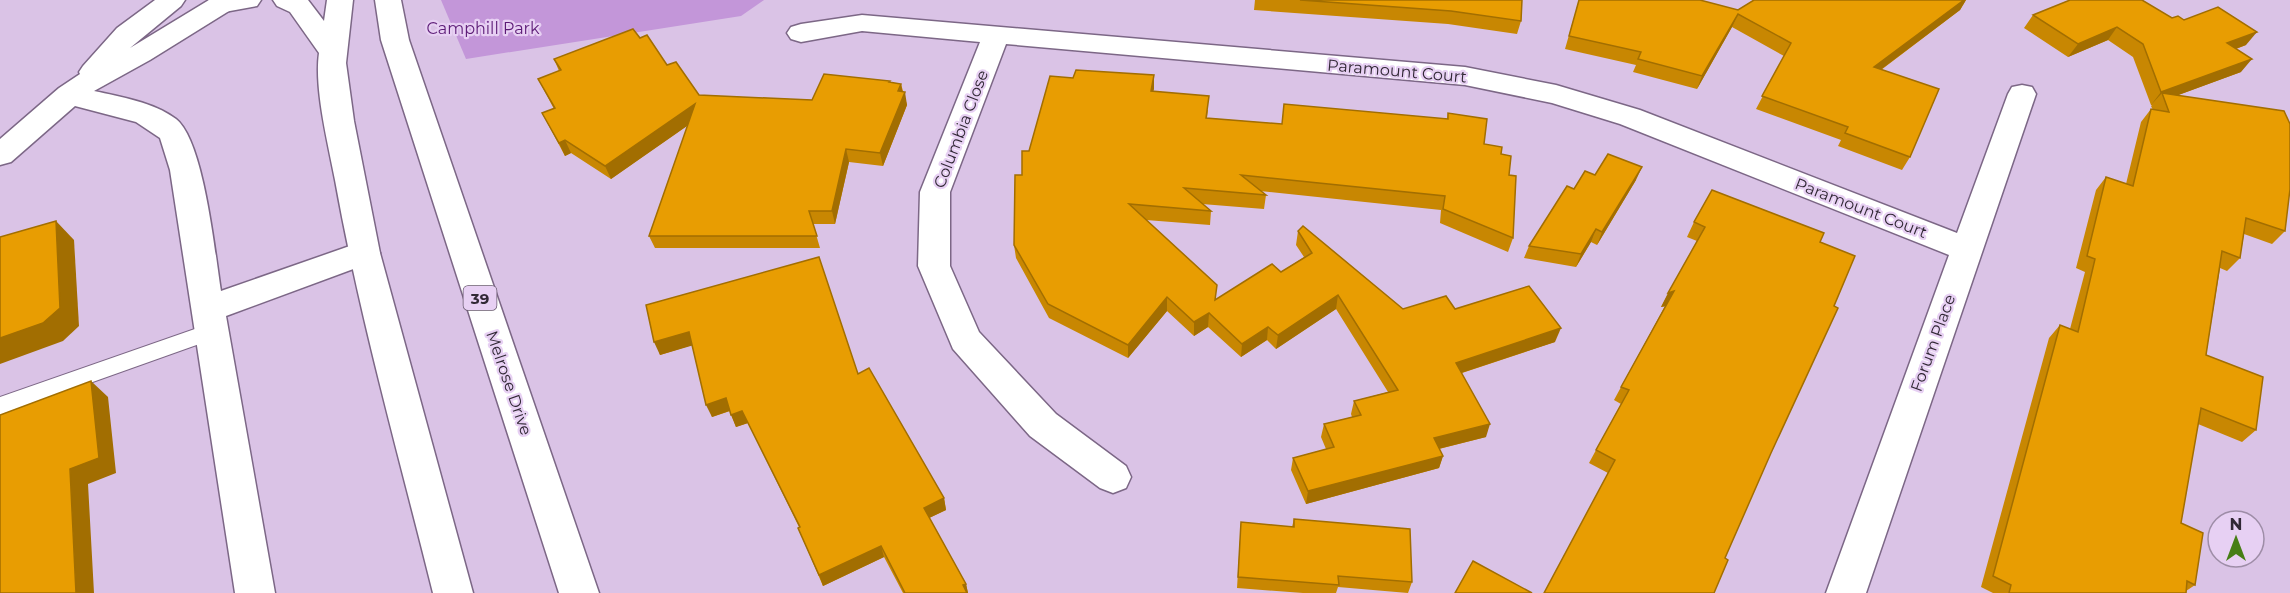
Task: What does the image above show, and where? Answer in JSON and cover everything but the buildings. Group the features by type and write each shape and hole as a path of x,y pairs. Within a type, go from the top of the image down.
{"street":[{"path":"0,155 75,90 127,34 172,0"},
{"path":"75,90 224,3 248,0"},
{"path":"286,0 299,6 333,52"},
{"path":"340,0 333,52 339,121 364,253 453,593"},
{"name":"Melrose Drive","path":"388,0 394,40 579,593"},
{"name":"Paramount Court","path":"801,33 862,23 1465,76 1556,94 1630,117 1966,249"},
{"name":"Columbia Close","path":"996,36 935,192 934,266 965,340 1043,425 1113,477"},
{"path":"75,90 140,113 167,127 175,138 185,170 255,593"},
{"name":"Forum Place","path":"1846,593 2022,94"},
{"path":"210,320 364,253"}],"lane":[{"path":"0,406 210,320"}],"green space":[{"name":"Camphill Park","path":"441,0 764,0 741,16 466,59"}]}
